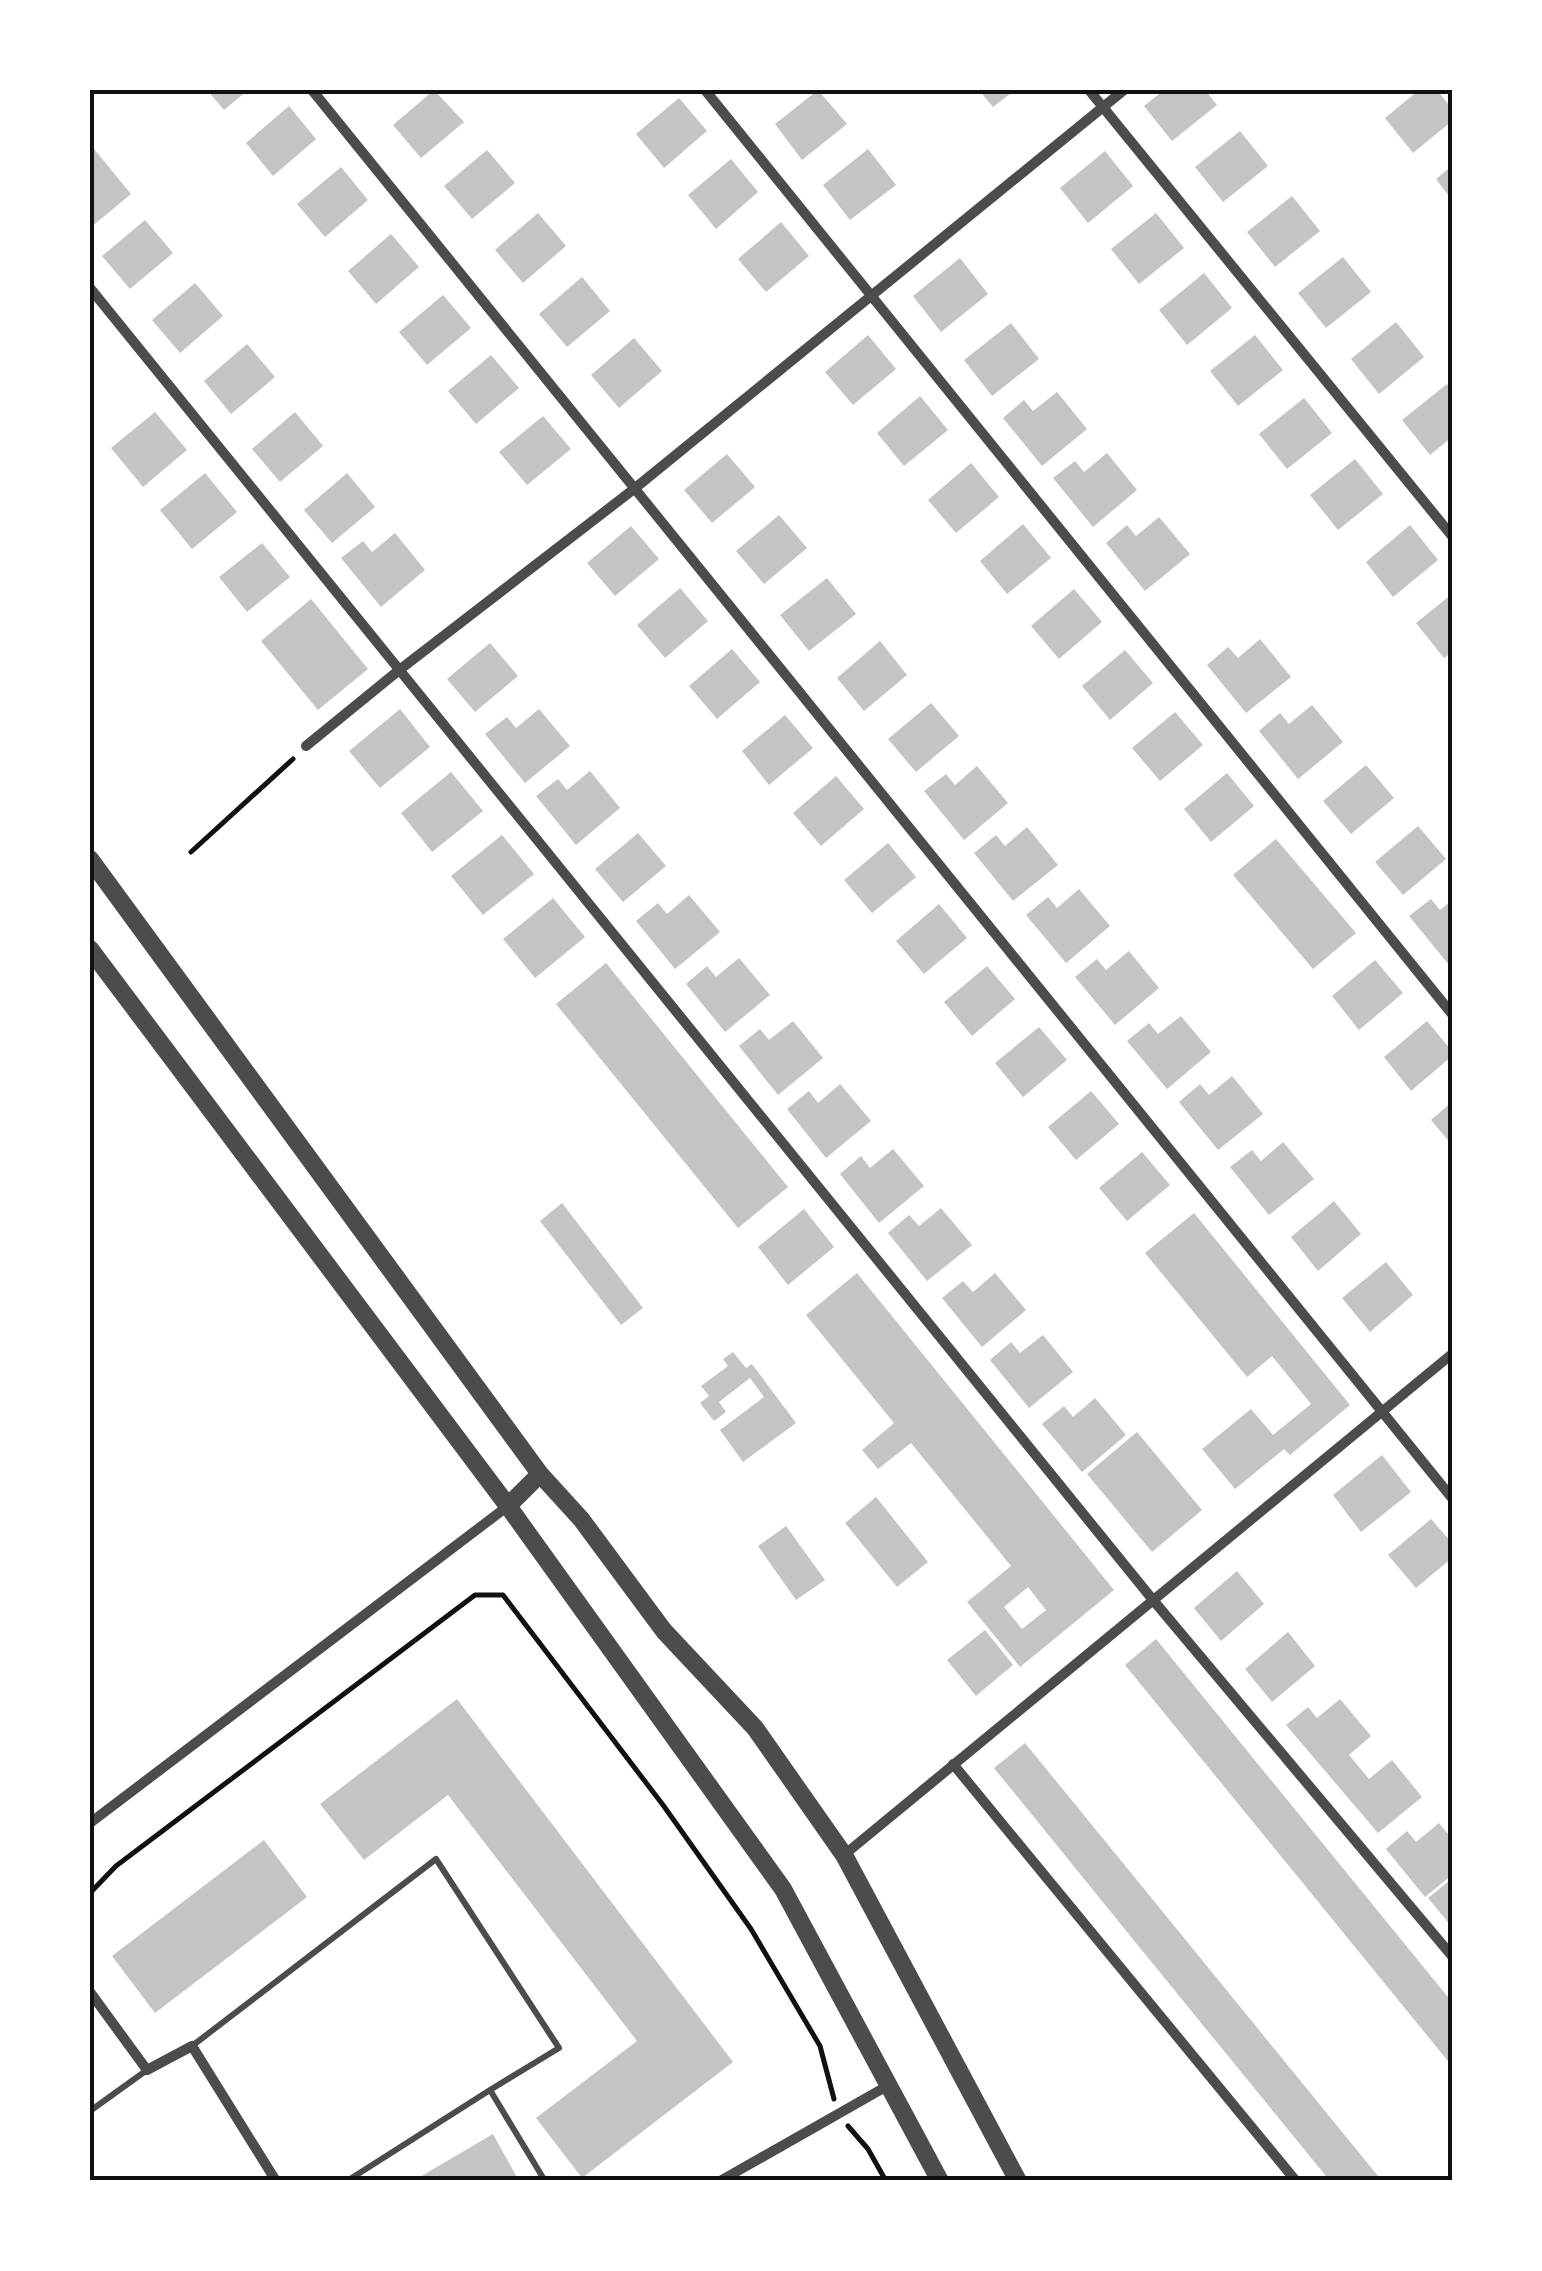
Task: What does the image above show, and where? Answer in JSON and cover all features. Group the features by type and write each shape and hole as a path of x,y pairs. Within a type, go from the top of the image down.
{"street":[{"path":"312,90 1452,1498"},
{"path":"705,90 1452,1014"},
{"path":"1089,90 1452,536"},
{"path":"306,746 398,670 634,489 1124,90"},
{"path":"90,288 1154,1600 1452,1956"},
{"path":"90,859 540,1474 581,1519 664,1631 755,1728 844,1856 1018,2181"},
{"path":"90,948 508,1506 783,1889 940,2181"},
{"path":"844,1856 1452,1354"},
{"path":"90,1823 508,1506 540,1474"},
{"path":"954,1764 1296,2181"},
{"path":"90,1992 147,2070 192,2046 276,2181"},
{"path":"720,2181 889,2085"}],"lane":[{"path":"192,2046 436,1859 559,2048 347,2181"},
{"path":"90,2111 147,2070"},
{"path":"490,2090 545,2181"}],"path":[{"path":"191,852 306,746"},
{"path":"90,1893 116,1866 474,1595 503,1595 663,1804 752,1929 820,2046 838,2114 868,2149 886,2181"}],"building":[{"path":"207,90 248,90 224,110"},
{"path":"434,90 464,122 421,158 393,125"},
{"path":"818,90 847,124 802,160 775,124"},
{"path":"979,90 1015,90 993,107"},
{"path":"1164,90 1205,90 1217,105 1172,141 1144,106"},
{"path":"1419,90 1437,90 1452,109 1452,121 1413,153 1385,118"},
{"path":"679,98 707,131 664,168 636,134"},
{"path":"289,106 316,139 273,176 246,143"},
{"path":"1240,131 1268,166 1223,202 1195,167"},
{"path":"90,144 131,194 90,228"},
{"path":"868,149 896,185 850,220 823,185"},
{"path":"487,150 515,183 472,219 444,186"},
{"path":"1105,151 1133,186 1088,223 1060,188"},
{"path":"731,159 758,192 716,229 688,195"},
{"path":"1452,166 1452,200 1436,179"},
{"path":"341,167 368,200 325,237 297,204"},
{"path":"1292,196 1320,231 1275,267 1247,232"},
{"path":"538,213 566,246 523,283 495,250"},
{"path":"1156,213 1184,248 1139,284 1111,249"},
{"path":"145,220 173,253 130,289 102,256"},
{"path":"781,222 809,256 766,292 738,259"},
{"path":"391,234 419,267 376,304 348,271"},
{"path":"1343,257 1371,292 1326,328 1298,293"},
{"path":"960,258 988,294 941,332 913,296"},
{"path":"1204,273 1232,308 1187,345 1159,310"},
{"path":"582,277 610,311 567,347 539,314"},
{"path":"195,283 223,316 180,353 152,320"},
{"path":"443,295 471,328 427,365 399,332"},
{"path":"1396,322 1424,357 1379,394 1351,359"},
{"path":"1011,323 1039,359 992,396 964,360"},
{"path":"868,335 896,369 853,405 825,372"},
{"path":"1255,335 1283,370 1238,406 1210,371"},
{"path":"634,338 662,371 619,408 591,375"},
{"path":"247,344 275,377 231,414 204,381"},
{"path":"491,355 519,388 476,424 448,391"},
{"path":"1447,384 1452,390 1452,437 1430,455 1402,420"},
{"path":"1057,392 1087,429 1042,466 1003,418 1024,400 1033,411"},
{"path":"920,396 948,430 904,466 877,433"},
{"path":"1304,398 1332,433 1287,469 1259,434"},
{"path":"155,412 187,450 143,487 111,448"},
{"path":"295,412 323,446 280,482 252,449"},
{"path":"543,416 571,449 527,485 499,452"},
{"path":"1107,453 1137,490 1093,527 1053,478 1075,461 1084,472"},
{"path":"727,454 755,487 712,523 684,490"},
{"path":"1355,459 1383,494 1338,530 1310,495"},
{"path":"971,463 999,497 956,533 928,500"},
{"path":"205,473 237,512 192,549 160,510"},
{"path":"347,473 375,507 332,543 304,510"},
{"path":"779,515 807,548 764,584 736,551"},
{"path":"1159,517 1190,554 1145,591 1106,543 1127,525 1136,536"},
{"path":"1023,524 1051,558 1007,594 980,561"},
{"path":"1410,525 1438,560 1393,597 1366,562"},
{"path":"631,526 659,559 615,596 587,563"},
{"path":"395,533 425,570 381,607 341,558 363,541 372,552"},
{"path":"262,543 290,577 247,612 219,577"},
{"path":"827,578 856,614 809,651 780,615"},
{"path":"680,588 708,621 665,658 637,625"},
{"path":"1074,589 1102,622 1059,659 1031,626"},
{"path":"1452,594 1452,652 1444,658 1416,623"},
{"path":"311,599 368,669 318,710 261,641"},
{"path":"1260,639 1291,677 1246,713 1207,665 1228,647 1238,658"},
{"path":"880,641 907,675 864,711 837,678"},
{"path":"490,643 518,676 475,712 447,679"},
{"path":"732,649 760,682 717,719 689,686"},
{"path":"1125,650 1153,683 1110,720 1082,686"},
{"path":"931,703 959,736 916,772 888,739"},
{"path":"1312,705 1343,742 1298,779 1259,731 1280,713 1289,724"},
{"path":"400,709 430,747 380,788 349,751"},
{"path":"539,709 570,746 525,783 485,734 507,717 516,728"},
{"path":"1175,712 1203,745 1160,781 1132,748"},
{"path":"785,715 813,748 769,785 742,751"},
{"path":"1366,765 1394,798 1351,834 1323,801"},
{"path":"977,766 1008,803 964,840 924,791 946,774 955,785"},
{"path":"590,771 620,808 576,845 536,796 558,779 567,790"},
{"path":"451,772 483,811 432,852 401,813"},
{"path":"1227,773 1254,806 1211,842 1184,809"},
{"path":"836,776 864,809 821,846 793,813"},
{"path":"1418,826 1446,859 1403,895 1375,862"},
{"path":"1027,827 1058,865 1013,901 974,853 996,835 1005,846"},
{"path":"638,833 666,866 623,902 595,869"},
{"path":"502,835 534,874 483,915 451,876"},
{"path":"1276,839 1356,933 1313,969 1233,875"},
{"path":"888,843 916,877 872,913 844,880"},
{"path":"1079,889 1110,926 1066,963 1026,915 1048,897 1057,908"},
{"path":"689,895 720,932 675,969 636,921 658,903 667,914"},
{"path":"553,898 585,937 535,978 503,939"},
{"path":"1431,899 1440,910 1452,900 1449,965 1409,916"},
{"path":"939,904 967,938 924,974 896,941"},
{"path":"1129,951 1159,988 1115,1025 1075,977 1097,959 1106,970"},
{"path":"739,958 770,995 725,1032 686,984 707,966 716,977"},
{"path":"1375,960 1403,993 1359,1030 1332,996"},
{"path":"606,963 788,1187 738,1228 556,1004"},
{"path":"987,966 1015,999 972,1036 944,1002"},
{"path":"1181,1016 1211,1052 1167,1089 1127,1041 1149,1023 1158,1034"},
{"path":"793,1021 823,1058 778,1095 739,1046 760,1029 769,1040"},
{"path":"1427,1021 1452,1056 1411,1091 1384,1057"},
{"path":"1039,1027 1067,1060 1023,1097 995,1063"},
{"path":"1232,1076 1263,1114 1218,1150 1179,1102 1200,1084 1209,1095"},
{"path":"840,1084 871,1121 826,1158 787,1109 809,1091 818,1103"},
{"path":"1091,1091 1119,1124 1076,1160 1048,1127"},
{"path":"1452,1102 1452,1145 1431,1120"},
{"path":"1283,1142 1314,1179 1269,1215 1230,1167 1252,1150 1261,1161"},
{"path":"893,1149 924,1186 879,1223 840,1174 861,1156 870,1168"},
{"path":"1142,1152 1170,1185 1127,1221 1099,1188"},
{"path":"1334,1201 1361,1234 1318,1271 1291,1237"},
{"path":"562,1203 643,1308 621,1325 540,1221"},
{"path":"941,1208 972,1245 927,1281 888,1233 909,1215 919,1226"},
{"path":"804,1209 834,1247 788,1285 758,1247"},
{"path":"1194,1213 1350,1405 1290,1455 1284,1449 1235,1489 1202,1449 1251,1409 1273,1435 1311,1404 1272,1356 1247,1377 1145,1253"},
{"path":"1386,1262 1413,1295 1370,1332 1342,1298"},
{"path":"857,1273 1114,1590 1020,1667 967,1602 1011,1566 911,1443 878,1469 862,1450 894,1423 806,1315","holes":["1028,1587 1046,1610 1022,1629 1004,1607"]},
{"path":"995,1273 1026,1310 982,1347 942,1298 963,1281 973,1292"},
{"path":"1043,1335 1073,1372 1029,1408 990,1360 1011,1342 1020,1353"},
{"path":"733,1352 746,1368 752,1364 796,1423 743,1462 720,1430 764,1397 750,1378 719,1402 726,1412 714,1421 700,1403 709,1396 701,1386 728,1366 723,1359"},
{"path":"1095,1398 1126,1435 1082,1472 1042,1424 1064,1406 1073,1417"},
{"path":"1137,1432 1202,1510 1152,1552 1087,1474"},
{"path":"1382,1455 1411,1492 1361,1532 1333,1495"},
{"path":"876,1497 928,1562 897,1587 845,1523"},
{"path":"1431,1519 1452,1543 1452,1558 1416,1588 1388,1555"},
{"path":"786,1526 825,1580 796,1600 758,1546"},
{"path":"1237,1571 1264,1604 1221,1641 1194,1608"},
{"path":"985,1630 1013,1665 976,1696 947,1660"},
{"path":"1288,1632 1315,1666 1272,1702 1245,1669"},
{"path":"1156,1639 1452,2002 1452,2066 1125,1665"},
{"path":"457,1699 733,2062 582,2178 536,2118 637,2041 448,1795 364,1860 320,1804"},
{"path":"1340,1699 1371,1736 1349,1755 1369,1779 1392,1760 1422,1797 1378,1833 1286,1725 1308,1707 1317,1718"},
{"path":"1025,1743 1382,2181 1330,2181 1149,1959 994,1768"},
{"path":"1439,1823 1452,1839 1452,1875 1425,1897 1386,1849 1407,1831 1416,1842"},
{"path":"264,1840 307,1897 155,2013 112,1956"},
{"path":"1449,1881 1452,1884 1452,1927 1428,1898"},
{"path":"493,2134 519,2181 413,2181"}]}
